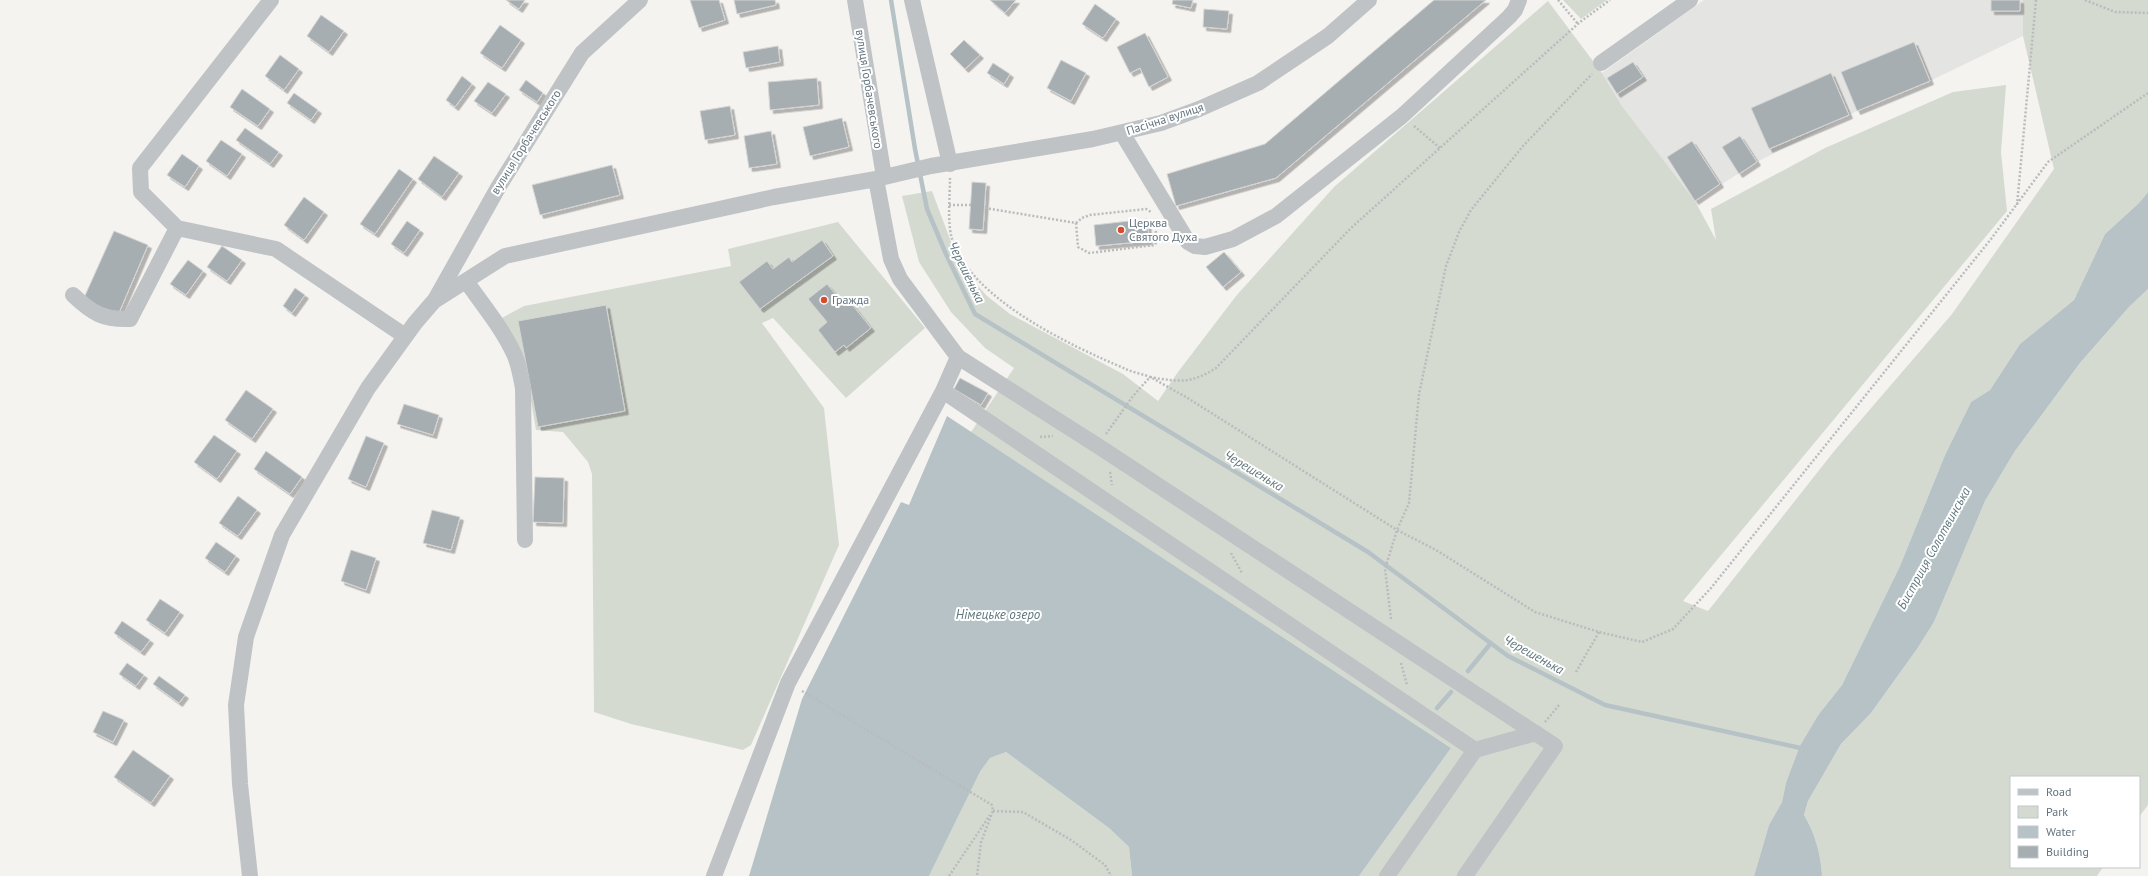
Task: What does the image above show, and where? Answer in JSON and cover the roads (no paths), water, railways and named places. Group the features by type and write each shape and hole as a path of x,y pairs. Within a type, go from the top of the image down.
{"street":[{"path":"271,0 140,168 141,192 177,228 276,249 405,336"},
{"name":"вулиця Горбачевського","path":"434,301 499,186 582,53 640,0"},
{"name":"вулиця Горбачевського","path":"855,0 891,259 900,279 958,357"},
{"path":"912,0 950,164"},
{"name":"Пасічна вулиця","path":"434,301 505,256 774,197 880,178 931,166 950,164 1122,133 1161,123 1199,109 1258,83 1328,36 1369,0"},
{"path":"1122,133 1188,242 1195,246 1205,247 1233,239 1276,216 1402,116 1509,17 1515,10 1519,0"},
{"path":"1601,63 1690,0"},
{"path":"73,295 90,311 114,320 130,319 177,228"},
{"path":"466,281 501,332 515,356 520,371 523,388 525,540"},
{"path":"250,876 240,784 236,705 246,637 282,535 368,388 405,336 434,301"},
{"path":"714,876 788,683 943,391 958,357 1080,434 1395,643 1555,746 1465,876"},
{"path":"943,391 1475,750"},
{"path":"1386,876 1475,750 1536,733"}],"water":[{"name":"Бистриця Солотвинська","path":"2148,192 2148,289 2129,307 2080,363 2015,451 1985,501 1934,622 1917,649 1871,713 1841,744 1808,801 1804,815 1817,844 1822,876 1754,876 1769,825 1782,802 1786,783 1800,746 1819,714 1842,685 1900,566 1945,455 1971,402 1990,390 2020,344 2074,300 2105,234 2139,203"},
{"name":"Німецьке озеро","path":"947,416 1451,748 1359,876 1132,876 1129,847 1109,828 1006,752 990,758 980,772 929,876 749,876 802,699 901,502 909,505"}],"waterway":[{"name":"Черешенька","path":"891,0 915,149 927,209 946,254 975,314 1368,552 1508,656 1605,705 1805,749"},
{"path":"1468,671 1491,643"},
{"path":"1437,708 1451,692"}],"place":[{"name":"Церква Святого Духа","path":"1121,230"},
{"name":"Гражда","path":"824,300"}]}
